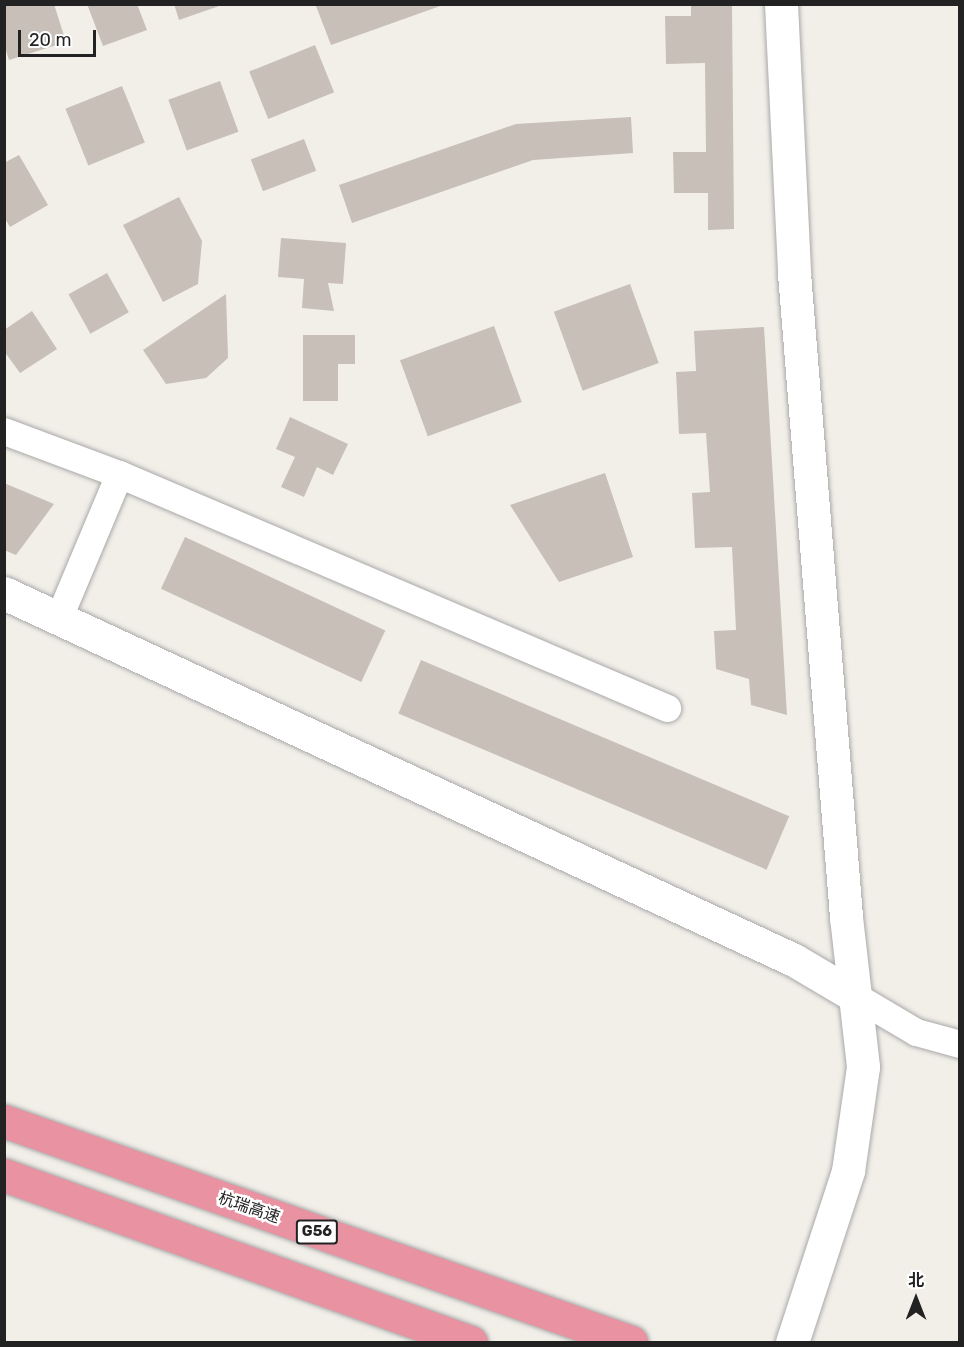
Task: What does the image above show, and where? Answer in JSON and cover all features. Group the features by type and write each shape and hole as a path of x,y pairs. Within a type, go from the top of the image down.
{"highway":[{"name":"杭瑞高速","path":"4,1121 631,1342"},
{"path":"4,1175 471,1342"}],"street":[{"path":"781,4 794,273 863,1068 848,1171 792,1342"},
{"path":"4,431 119,474 667,708"},
{"path":"59,617 119,474"},
{"path":"4,593 794,960 916,1032 960,1044"}],"building":[{"path":"5,4 54,4 66,42 9,60 5,47"},
{"path":"87,4 137,4 147,30 103,46"},
{"path":"174,4 222,4 222,5 179,20"},
{"path":"321,4 443,5 331,45 316,6"},
{"path":"691,4 732,4 734,229 708,230 708,193 674,193 673,152 706,152 705,63 666,64 665,16 691,16"},
{"path":"315,45 334,92 268,119 249,72"},
{"path":"220,81 238,132 187,151 168,100"},
{"path":"122,86 145,143 88,165 65,109"},
{"path":"631,117 633,153 533,160 352,223 339,185 516,124"},
{"path":"304,139 316,171 263,191 251,159"},
{"path":"19,155 48,205 10,227 4,217 4,163"},
{"path":"179,197 202,241 198,284 163,302 123,225"},
{"path":"281,238 346,243 343,284 328,283 334,311 302,308 304,279 278,277"},
{"path":"107,273 129,312 90,334 69,294"},
{"path":"630,284 659,363 583,391 554,312"},
{"path":"226,294 228,358 206,378 166,384 143,350"},
{"path":"32,311 57,349 20,373 4,351 4,330"},
{"path":"494,326 522,402 428,436 400,360"},
{"path":"764,327 787,715 751,705 749,679 716,669 714,631 736,630 732,547 695,548 692,493 710,492 706,433 679,434 676,372 696,371 694,331"},
{"path":"303,335 355,335 355,364 338,364 338,401 303,401"},
{"path":"290,417 348,444 333,475 317,467 304,497 281,487 295,457 276,449"},
{"path":"605,473 633,557 559,582 510,505"},
{"path":"4,483 54,504 16,555 4,550"},
{"path":"185,537 385,630 361,682 161,589"},
{"path":"421,660 789,816 767,870 398,713"}]}
